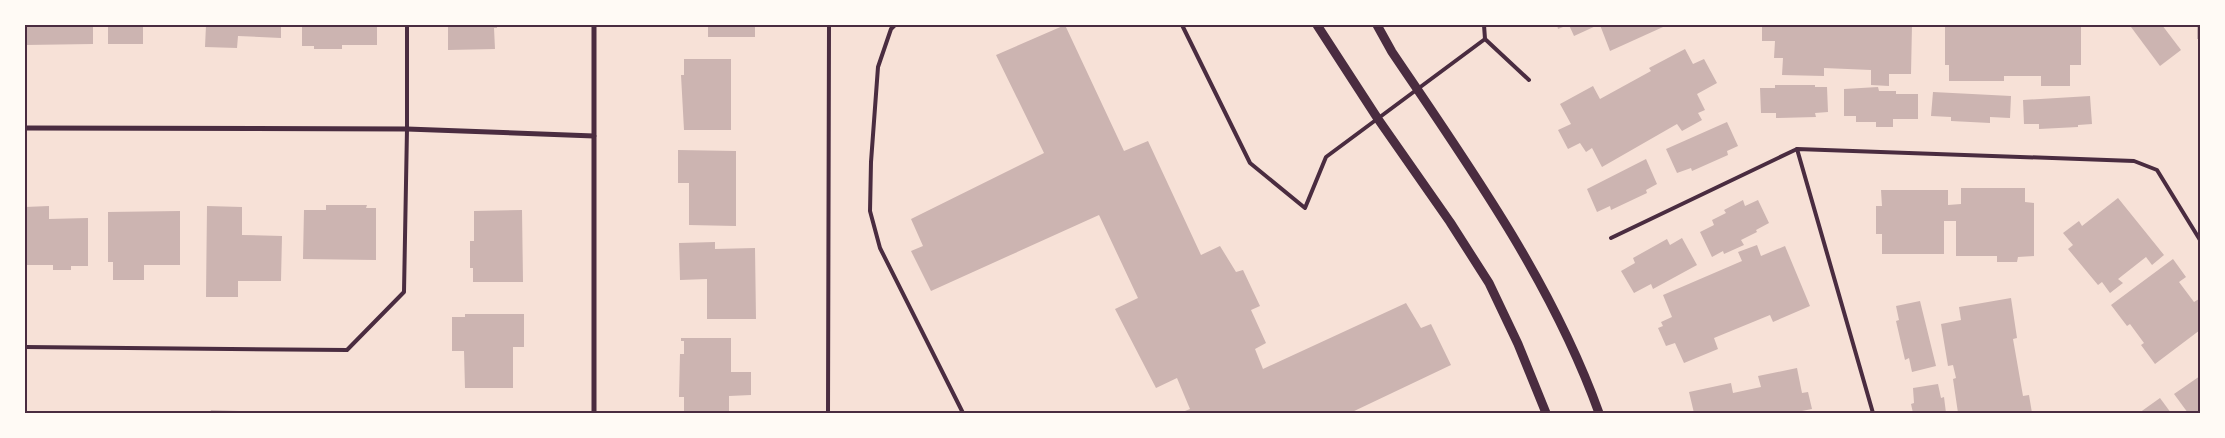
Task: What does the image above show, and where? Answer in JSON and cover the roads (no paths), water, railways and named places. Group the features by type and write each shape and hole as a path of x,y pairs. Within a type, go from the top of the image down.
{"street":[{"path":"594,25 594,413"},
{"path":"1317,25 1489,283 1518,344 1546,413"},
{"path":"1377,25 1392,52 1509,229 1570,345 1599,413"},
{"path":"25,128 407,129 594,136"}],"lane":[{"path":"25,347 347,350 404,292 407,25"},
{"path":"828,413 829,25"},
{"path":"894,25 891,28 878,67 871,162 870,211 880,248 963,413"},
{"path":"1182,25 1250,163 1305,208 1326,158 1485,39"},
{"path":"1484,25 1485,39 1529,80"},
{"path":"1797,149 1873,413"},
{"path":"1611,238 1797,149 2134,161 2157,170 2200,240"}]}
